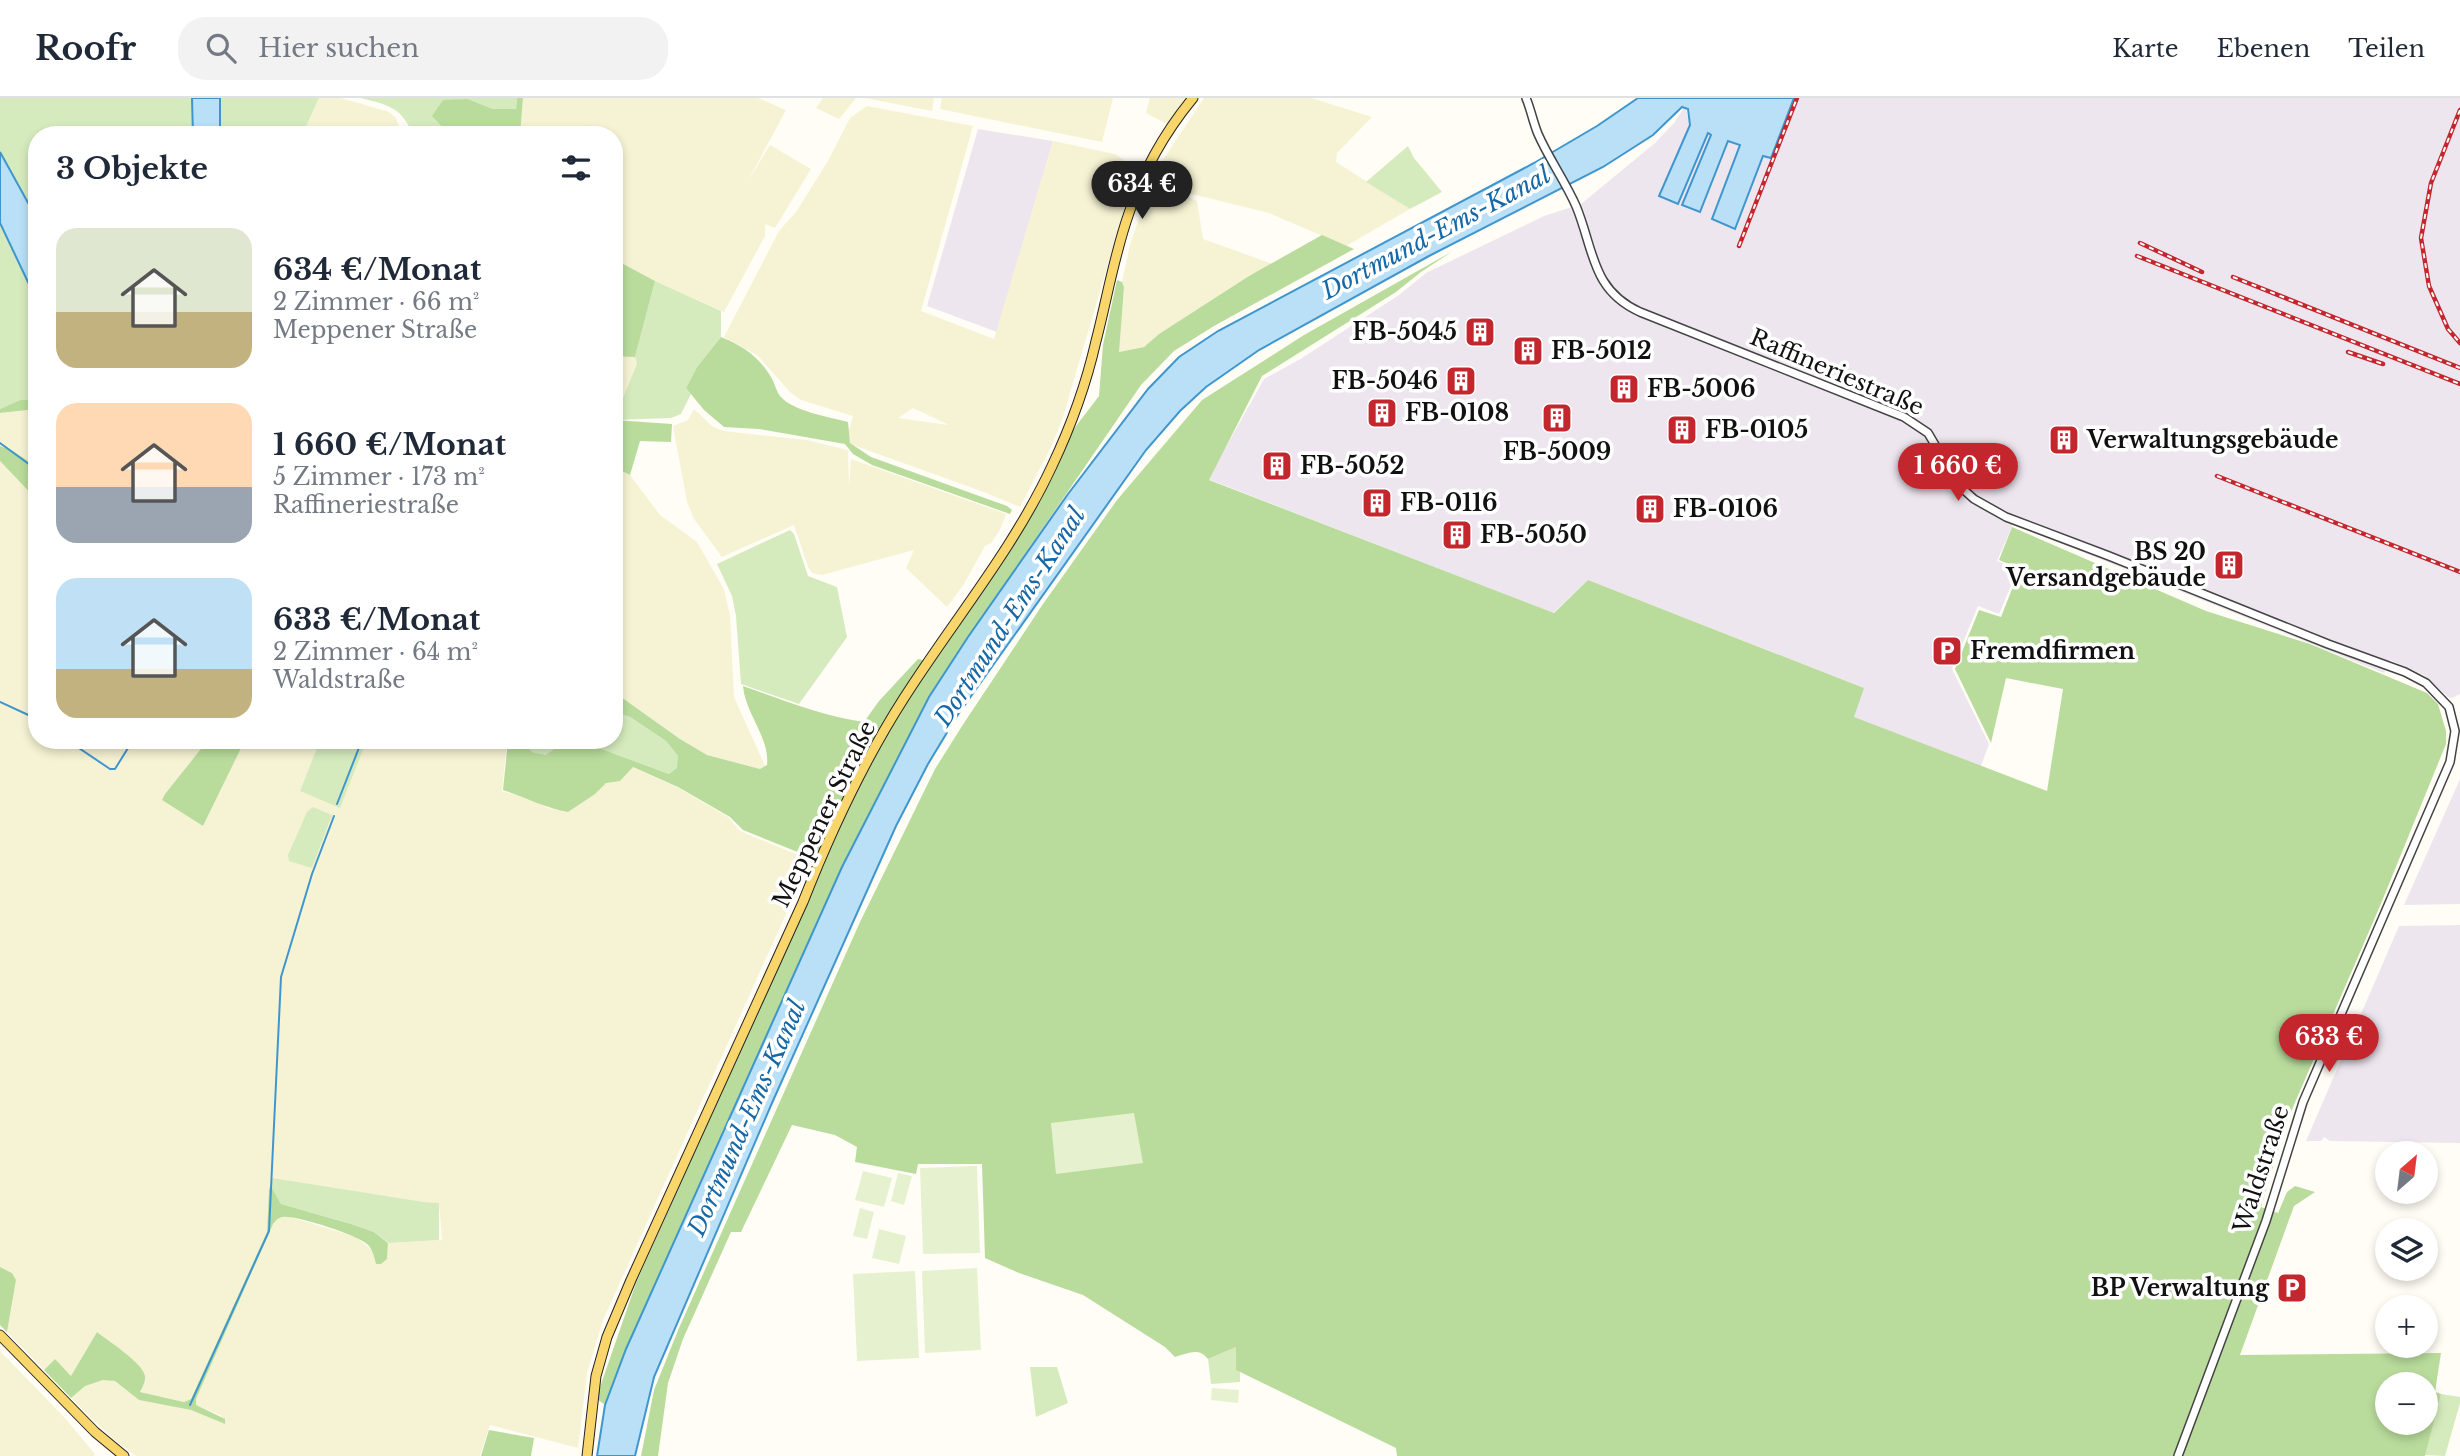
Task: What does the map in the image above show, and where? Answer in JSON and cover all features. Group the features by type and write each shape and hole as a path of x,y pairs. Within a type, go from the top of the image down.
{"main road":[{"name":"Meppener Straße","path":"587,1456 592,1401 602,1354 637,1267 866,762 904,698 1022,524 1051,468 1083,391 1122,235 1136,194 1163,139 1193,98"},
{"path":"0,1335 95,1432 124,1456"}],"street":[{"name":"Raffineriestraße","path":"1526,98 1544,145 1577,207 1598,273 1614,295 1632,308 1904,417 1928,433 1964,490 1974,499 2006,517 2405,672 2426,683 2446,702"},
{"name":"Waldstraße","path":"2178,1456 2266,1221 2303,1102 2390,895 2450,762 2455,731 2446,702"}],"shaded area":[{"path":"319,98 341,98 389,112 396,118 398,126 306,126"},
{"path":"523,98 758,98 786,110 748,181 770,145 811,169 775,228 765,224 765,236 724,312 623,264 623,126 521,126"},
{"path":"823,98 856,98 839,119 816,108"},
{"path":"865,98 934,98 932,111"},
{"path":"942,98 1113,98 1102,142 940,109"},
{"path":"1150,98 1188,98 1169,125 1146,113"},
{"path":"1204,98 1311,98 1372,117 1337,153 1336,162 1410,209 1346,246 1269,213 1188,193 1160,180 1157,169"},
{"path":"1794,98 2460,98 2460,694 2448,697 2424,675 2390,660 2384,673 2013,524 1997,561 2018,569 1999,614 1978,606 1952,669 1989,744 1981,766 1853,717 1862,687 1588,580 1553,613 1208,479 1264,379 1302,358 1399,295 1426,273 1544,216 1581,204 1655,143 1674,123 1685,106 1690,125 1660,196 1678,203 1707,133 1711,135 1682,205 1700,212 1728,140 1740,145 1712,219 1763,155 1771,157"},
{"path":"867,106 973,126 921,311 994,339 1053,141 1115,154 1128,163 1134,176 1062,420 1020,507 853,445 850,443 849,430 853,416 801,400 790,392 757,355 724,337 779,231 796,212 828,161 850,118","holes":["913,408 948,425 898,418"]},
{"path":"978,129 1053,141 997,332 927,306"},
{"path":"1152,180 1197,201 1203,239 1273,264 1249,276 1159,334 1144,347 1118,352 1124,287 1122,282 1130,245"},
{"path":"623,355 635,357 637,362 623,397"},
{"path":"694,409 712,426 723,431 807,440 848,450 849,486 851,459 1006,514 1000,530 991,543 985,546 964,584 947,607 906,568 914,550 822,575 812,573 794,525 722,557 694,519 687,502 673,426 688,420"},
{"path":"28,410 28,461 0,446 0,413"},
{"path":"0,461 28,491 28,749 201,749 163,800 203,826 241,749 316,749 300,791 340,807 363,749 506,749 502,791 566,812 632,767 677,787 728,817 740,831 798,855 809,863 603,1320 587,1373 578,1448 490,1425 480,1456 136,1456 113,1439 71,1398 84,1386 103,1379 116,1381 139,1400 191,1410 225,1424 220,1415 195,1405 196,1399 278,1218 285,1216 356,1237 372,1250 376,1264 387,1259 388,1243 442,1240 439,1203 272,1179 267,1232 191,1399 185,1402 140,1392 146,1378 97,1332 71,1376 55,1359 44,1370 7,1332 16,1281 12,1273 0,1267"},
{"path":"623,472 630,475 660,515 697,542 724,589 730,616 734,697 765,766 760,769 707,755 623,698"},
{"path":"2460,779 2460,904 2404,905"},
{"path":"2460,925 2460,1143 2330,1141 2324,1137 2321,1141 2306,1141 2399,926"},
{"path":"0,1351 64,1417 94,1456 0,1456"}],"green space":[{"path":"0,98 192,98 193,126 28,126 28,203 0,152"},
{"path":"220,98 319,98 306,126 220,126"},
{"path":"361,98 517,98 516,109 493,109 468,99 452,126 409,126 399,113"},
{"path":"517,98 523,98 521,126 441,126 432,116 443,100 468,99 493,109 516,109"},
{"path":"1408,146 1414,158 1442,192 1410,209 1366,182"},
{"path":"0,223 28,282 28,400 20,400 0,409"},
{"path":"1322,235 1354,249 1174,351 1141,385 929,697 842,867 605,1405 597,1399 598,1393 636,1283 825,863 743,830 730,817 678,787 633,767 620,781 606,783 568,812 543,805 503,790 507,749 530,749 546,755 554,749 601,749 669,774 677,768 678,756 666,741 623,715 623,698 707,755 760,769 767,765 765,745 748,706 743,686 818,712 864,722 879,701 918,659 933,662 942,651 1005,555 1070,434 1099,396 1103,345 1117,280 1122,282 1124,287 1119,352 1144,347 1159,334 1249,276"},
{"path":"1453,251 1396,292 1262,376 1209,480 1554,613 1588,580 1864,688 1854,717 2047,791 2063,689 2006,678 1991,743 1955,669 1979,610 2001,617 2020,569 1999,560 2012,527 2206,611 2310,644 2427,693 2438,704 2446,731 2446,744 2380,906 2287,1121 2261,1207 2278,1213 2287,1192 2295,1186 2315,1192 2294,1206 2240,1355 2375,1354 2375,1358 2438,1358 2438,1353 2441,1353 2438,1372 2375,1372 2375,1435 2430,1435 2425,1456 1397,1456 1396,1448 1236,1370 1236,1347 1208,1359 1197,1352 1175,1357 1165,1347 1083,1295 985,1258 982,1164 918,1164 916,1174 855,1162 857,1147 835,1135 792,1125 741,1232 731,1232 683,1339 668,1383 658,1456 641,1456 654,1390 679,1328 860,922 935,769 1043,604 1117,500 1202,400 1304,335"},
{"path":"623,264 655,281 635,357 623,356"},
{"path":"655,281 721,311 721,337 697,367 686,388 691,394 681,414 671,418 623,420 623,398 637,363 635,357"},
{"path":"721,337 755,357 771,377 779,395 787,402 812,413 848,422 850,443 871,457 1007,506 1012,510 1010,514 872,465 853,454 845,444 759,429 724,427 704,410 686,388 697,367"},
{"path":"20,400 28,400 28,410 0,413 0,409"},
{"path":"623,421 672,424 671,442 640,441 630,475 623,472"},
{"path":"0,446 28,461 28,491 0,461"},
{"path":"790,530 794,534 808,576 837,587 847,637 799,704 741,684 732,596 717,564"},
{"path":"623,715 666,741 678,756 678,768 669,774 601,749 623,749"},
{"path":"201,749 241,749 203,826 162,800"},
{"path":"316,749 363,749 340,808 300,791"},
{"path":"530,749 555,749 547,755"},
{"path":"313,807 332,815 312,868 289,861 288,855 307,812"},
{"path":"1134,1113 1143,1163 1056,1174 1051,1123"},
{"path":"977,1166 980,1253 923,1254 920,1168"},
{"path":"863,1171 892,1178 884,1207 855,1200"},
{"path":"898,1173 912,1176 904,1205 891,1201"},
{"path":"272,1178 439,1203 439,1240 389,1243 374,1232 281,1204 271,1186 269,1189"},
{"path":"271,1186 281,1204 374,1232 388,1243 387,1259 376,1264 367,1244 328,1227 282,1217 273,1224 196,1399 196,1405 225,1419 225,1424 191,1410 139,1400 115,1381 103,1380 85,1386 71,1398 44,1370 55,1359 71,1376 97,1332 132,1358 143,1371 145,1380 140,1392 184,1402 191,1399 267,1232"},
{"path":"860,1208 874,1212 867,1239 853,1236"},
{"path":"879,1229 906,1236 899,1264 872,1258"},
{"path":"0,1267 12,1273 16,1280 7,1332 0,1325"},
{"path":"977,1268 981,1350 925,1353 922,1271"},
{"path":"915,1271 919,1358 857,1361 853,1274"},
{"path":"1236,1347 1236,1369 1240,1371 1240,1382 1211,1384 1208,1359"},
{"path":"1030,1367 1057,1367 1068,1403 1036,1417"},
{"path":"1212,1388 1239,1390 1238,1403 1211,1400"},
{"path":"2441,1394 2460,1397 2445,1456 2425,1455 2430,1435 2438,1435 2438,1405"},
{"path":"489,1430 534,1438 531,1456 481,1456"}],"water":[{"path":"192,98 220,98 220,126 193,126"},
{"name":"Dortmund-Ems-Kanal","path":"1638,98 1794,98 1771,158 1763,156 1735,229 1712,219 1740,145 1728,141 1700,212 1682,205 1711,135 1708,133 1678,204 1659,196 1690,125 1688,109 1682,107 1653,135 1603,167 1429,256 1259,350 1206,387 1180,411 1146,450 957,716 928,764 896,826 772,1103 654,1377 635,1456 597,1456 605,1405 626,1349 842,867 929,697 1068,494 1148,389 1179,357 1218,331 1534,163"},
{"path":"0,152 28,203 28,282 0,223"}],"waterway":[{"path":"0,443 28,463"},
{"path":"0,702 28,715"},
{"path":"80,749 110,769 115,769 127,749"},
{"path":"337,804 358,749"},
{"path":"190,1405 269,1231 281,977 312,874 334,816"}],"railway":[{"path":"1739,246 1797,98"},
{"path":"2460,110 2431,183 2421,238 2429,286 2448,329 2460,343"},
{"path":"2140,243 2202,272"},
{"path":"2137,256 2460,384"},
{"path":"2233,277 2460,368"},
{"path":"2348,352 2383,364"},
{"path":"2217,476 2460,572"}],"place":[{"name":"FB-5045","path":"1480,332"},
{"name":"FB-5012","path":"1528,351"},
{"name":"FB-5046","path":"1461,381"},
{"name":"FB-5006","path":"1624,389"},
{"name":"FB-0108","path":"1382,413"},
{"name":"FB-5009","path":"1557,418"},
{"name":"FB-0105","path":"1682,430"},
{"name":"Verwaltungsgebäude","path":"2064,440"},
{"name":"FB-5052","path":"1277,466"},
{"name":"FB-0116","path":"1377,503"},
{"name":"FB-0106","path":"1650,509"},
{"name":"FB-5050","path":"1457,535"},
{"name":"BS 20 Versandgebäude","path":"2229,565"},
{"name":"Fremdfirmen","path":"1947,651"},
{"name":"BP Verwaltung","path":"2292,1288"}]}
